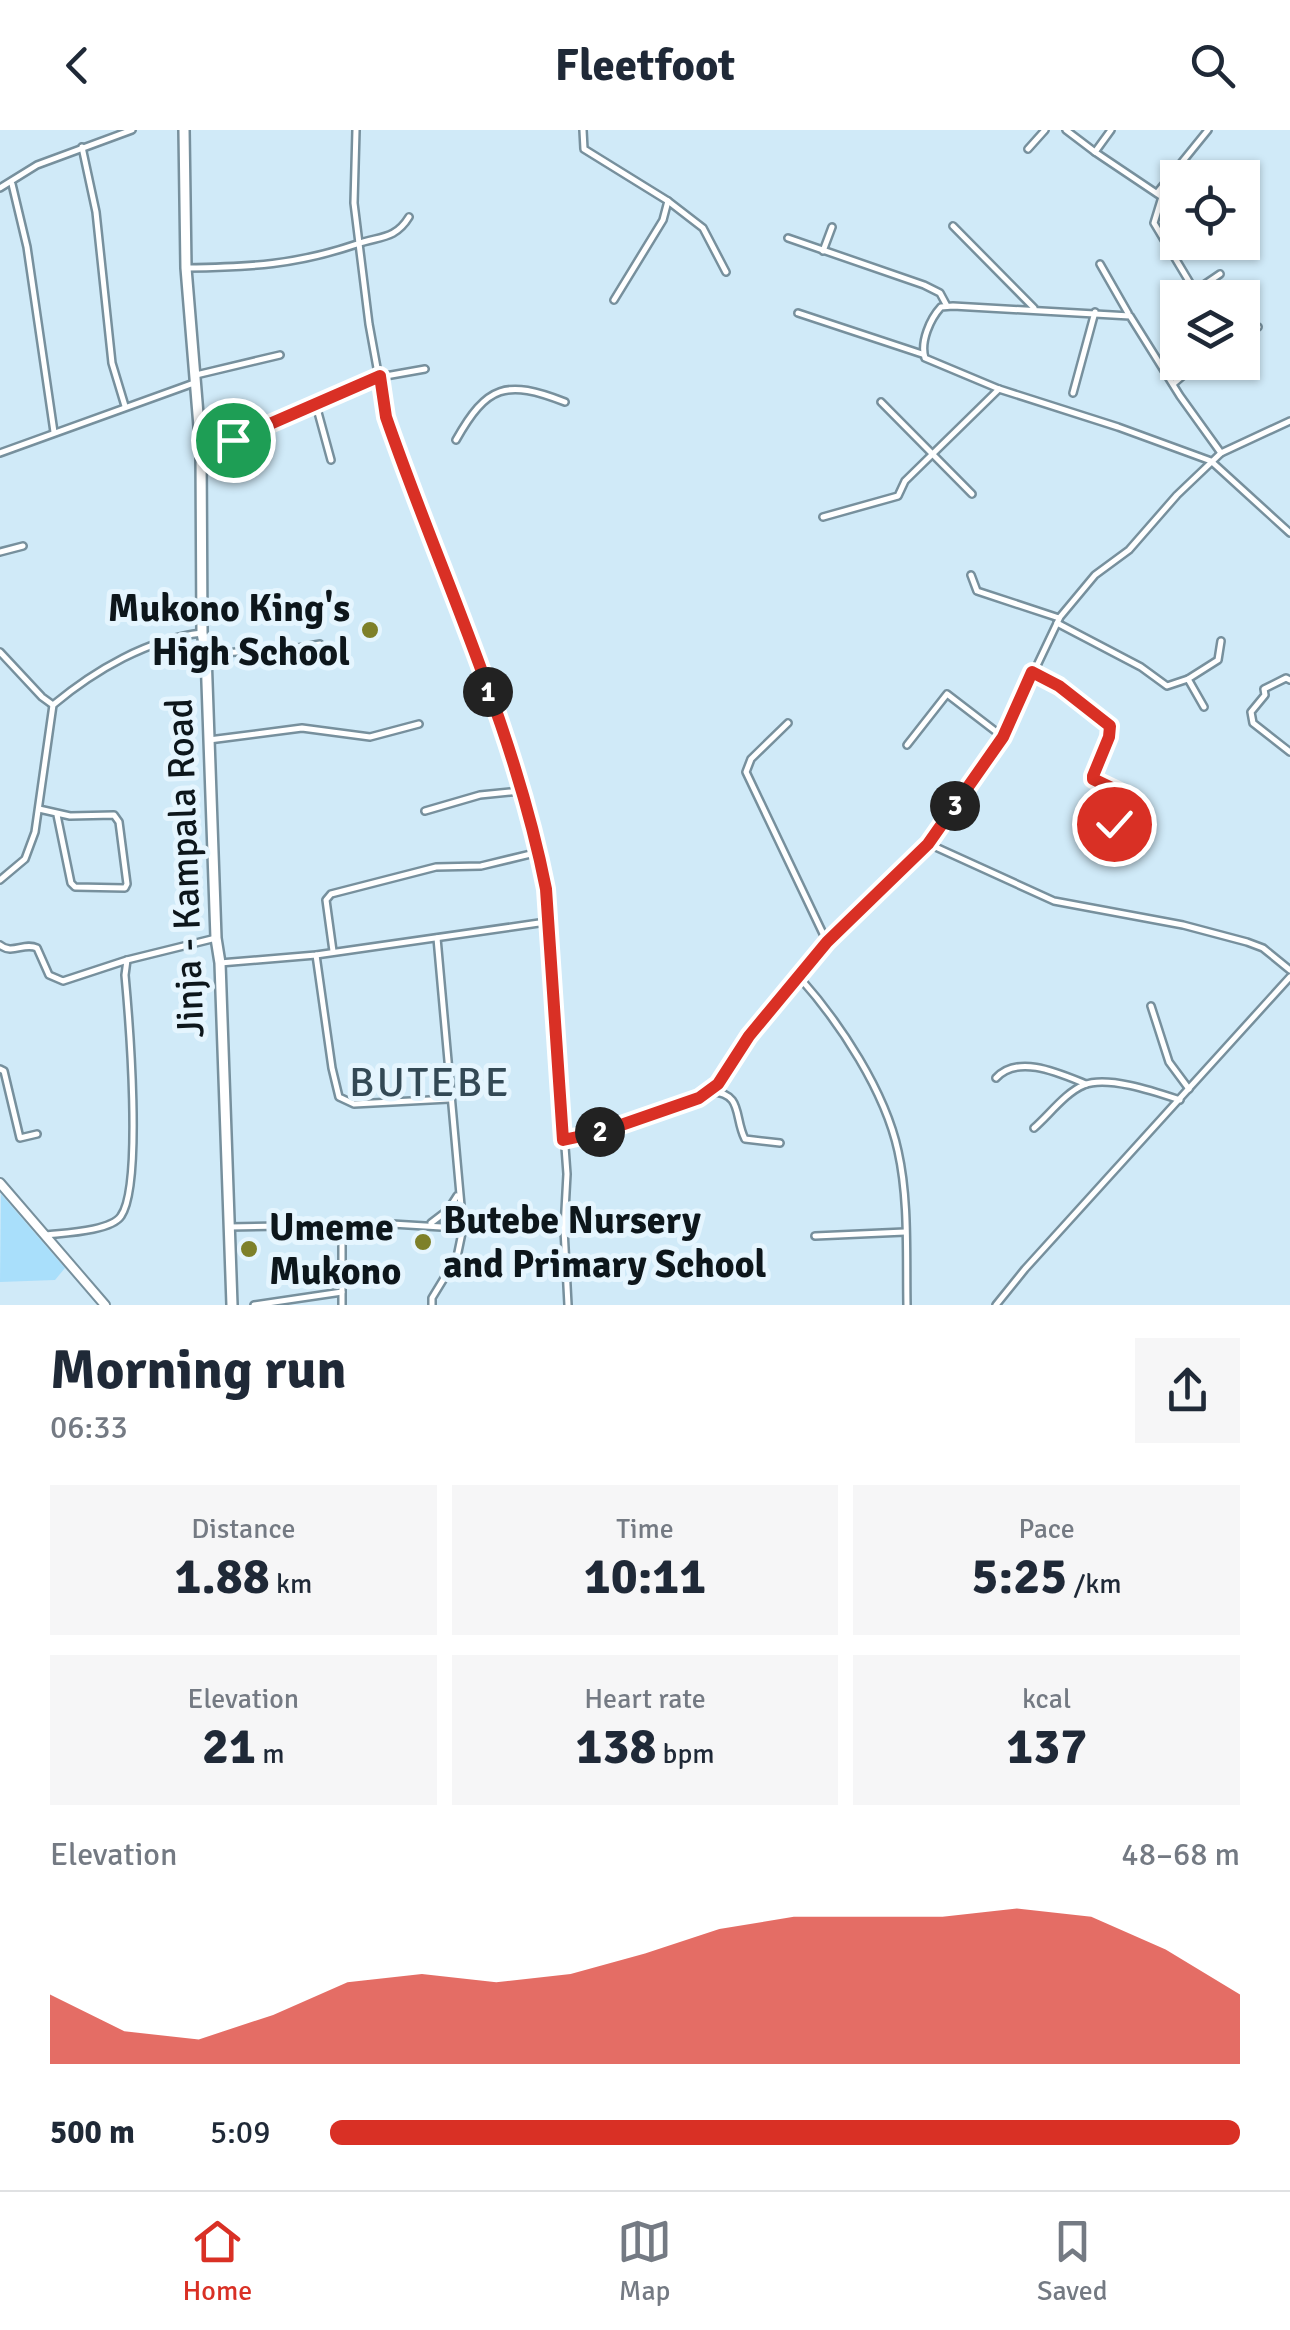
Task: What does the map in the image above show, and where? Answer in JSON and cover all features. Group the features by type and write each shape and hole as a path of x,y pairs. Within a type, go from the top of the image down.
{"highway":[{"name":"Jinja - Kampala Road","path":"184,130 186,268 201,451 202,632 220,962 232,1305"}],"main road":[{"path":"0,1182 103,1304"}],"street":[{"path":"0,188 82,146 132,130"},
{"path":"356,130 354,203 369,324 386,417 492,702 546,889 566,1174 568,1305"},
{"path":"583,130 584,148 703,228 726,272"},
{"path":"1028,148 1045,130"},
{"path":"1066,130 1162,197 1154,223 1189,280"},
{"path":"1095,152 1111,130"},
{"path":"1156,193 1208,130"},
{"path":"82,146 106,279 106,324 112,363 125,406"},
{"path":"12,184 27,247 54,432"},
{"path":"614,300 662,220 668,201"},
{"path":"186,268 293,263 361,242 386,239 400,230 409,217"},
{"path":"953,226 1034,308"},
{"path":"823,251 832,227"},
{"path":"788,238 924,285 940,293 947,306"},
{"path":"1100,264 1172,384 1221,453"},
{"path":"1213,280 1220,274"},
{"path":"922,354 931,320 941,306 1130,316"},
{"path":"1073,394 1095,312"},
{"path":"798,313 922,354 999,389 1211,461 1290,532"},
{"path":"0,452 196,379 280,355"},
{"path":"201,451 380,376 424,369"},
{"path":"1172,384 1177,380"},
{"path":"456,440 477,406 494,394 531,389 565,402"},
{"path":"823,517 898,496 905,481 999,389"},
{"path":"881,402 972,494"},
{"path":"316,405 331,460"},
{"path":"563,1140 641,1119 709,1092 718,1084 749,1036 827,942 928,844 1003,737 1058,621 1095,576 1129,550 1221,453 1290,420"},
{"path":"0,552 24,546"},
{"path":"971,575 977,591 1058,621 1142,667 1167,686 1188,680 1218,660 1220,640"},
{"path":"0,880 25,859 35,832 53,704 112,664 178,636 202,632"},
{"path":"206,654 320,644"},
{"path":"0,652 53,704"},
{"path":"1032,672 1059,686 1110,726 1093,779 1119,789 1124,800 1121,816 1114,824 1097,824"},
{"path":"1290,680 1286,678 1264,688 1265,695 1251,712 1253,724 1290,752"},
{"path":"1188,680 1204,707"},
{"path":"907,745 947,694 1003,737"},
{"path":"788,723 750,759 746,772 827,942"},
{"path":"209,740 302,728 370,737 418,724"},
{"path":"425,811 480,795 520,790"},
{"path":"39,808 57,814 114,816 121,838 127,884 124,888 75,887 57,814"},
{"path":"928,844 1054,901 1183,925 1247,942 1263,948 1290,974 996,1305"},
{"path":"333,951 326,900 331,894 436,867 482,866 538,852"},
{"path":"220,962 316,956 546,922"},
{"path":"0,946 9,950 37,948 49,975 62,981 216,938"},
{"path":"432,1305 432,1298 457,1258 463,1228 437,938"},
{"path":"316,956 339,1097 354,1104 449,1100"},
{"path":"44,1236 110,1224 122,1216 128,1199 133,1114 127,960"},
{"path":"800,978 844,1036 889,1118 899,1153 908,1305"},
{"path":"1151,1006 1170,1062 1189,1089"},
{"path":"996,1078 1010,1066 1026,1066 1086,1084 1126,1086 1180,1100"},
{"path":"0,1069 4,1071 20,1138 37,1134"},
{"path":"1034,1128 1086,1084"},
{"path":"709,1092 726,1093 734,1100 745,1139 780,1142"},
{"path":"428,1224 448,1210 459,1194"},
{"path":"229,1227 428,1224 564,1230"},
{"path":"342,1225 342,1305"},
{"path":"816,1236 906,1232"},
{"path":"254,1305 342,1292"}],"shaded area":[{"path":"1,1194 65,1268 55,1280 0,1282"}],"place":[{"name":"Mukono King's High School","path":"370,630"},
{"name":"Butebe Nursery and Primary School","path":"423,1242"},
{"name":"Umeme Mukono","path":"249,1249"}],"district":[{"name":"BUTEBE","path":"430,1082"}],"route":[{"path":"233,440 380,376 386,417 492,702 538,852 546,889 563,1140 641,1119 699,1098 718,1084 749,1036 827,942 928,844 1003,737 1032,672 1059,686 1110,726 1093,779 1122,793 1121,816 1114,824"}]}
